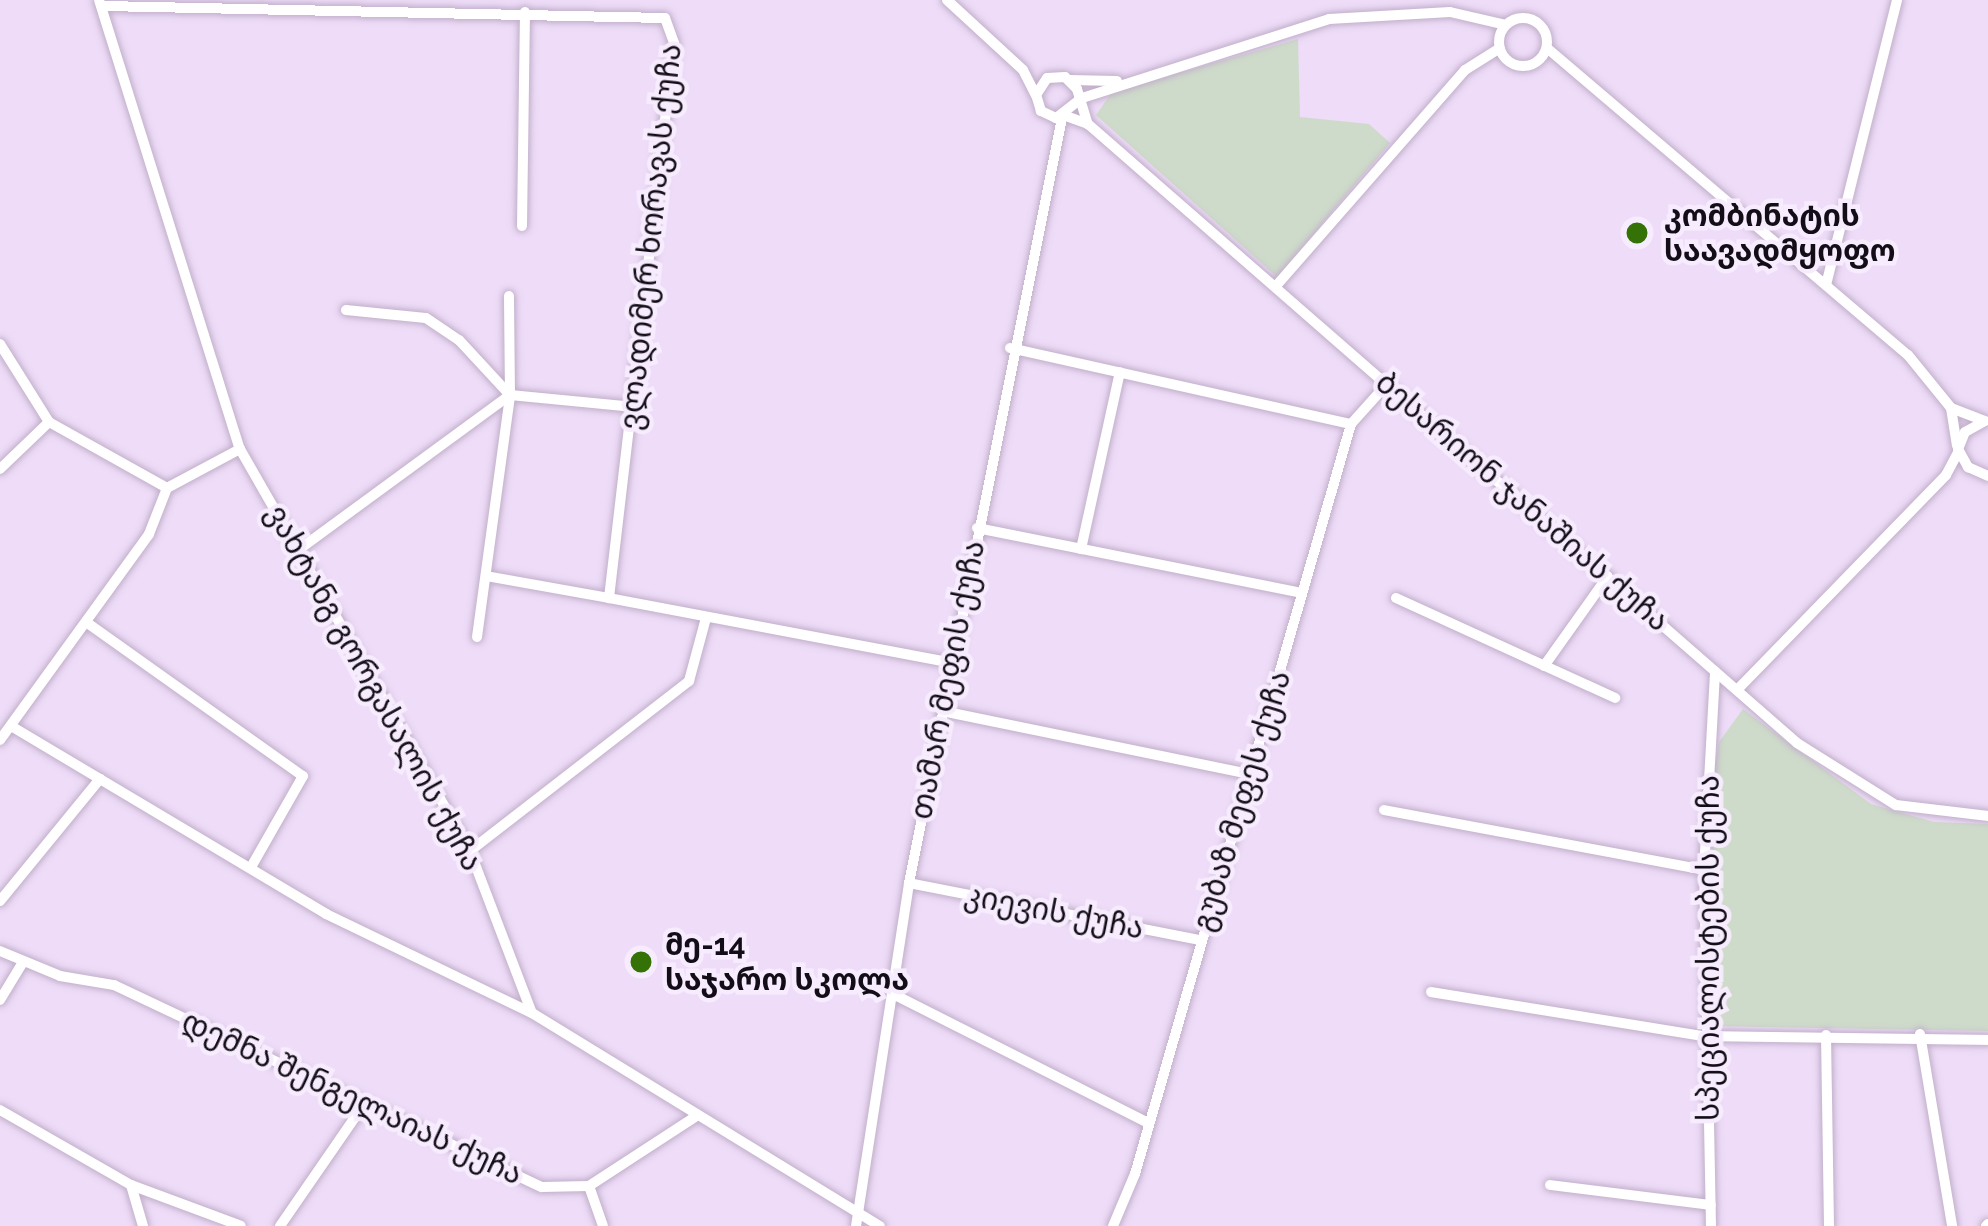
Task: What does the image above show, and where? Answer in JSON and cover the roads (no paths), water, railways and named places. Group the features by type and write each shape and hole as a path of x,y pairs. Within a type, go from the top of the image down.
{"street":[{"path":"946,0 1023,70 1055,136"},
{"path":"1826,285 1897,0"},
{"name":"ვლადიმერ ხორავას ქუჩა","path":"102,3 660,15 673,28 609,598"},
{"name":"ვახტანგ გორგასალის ქუჩა","path":"102,3 166,226 240,449 301,548 470,851 532,1013"},
{"path":"522,226 525,12"},
{"path":"1064,117 1078,100 1120,81 1329,19 1450,12 1507,25 1533,20 1547,48 1908,356 1951,408 1958,450 1982,474"},
{"path":"1276,286 1473,61 1500,48 1507,25"},
{"path":"1500,48 1524,67 1547,48"},
{"path":"1023,70 1070,80 1120,81"},
{"path":"1036,95 1053,76"},
{"path":"1070,80 1088,124"},
{"path":"1041,111 1088,124"},
{"name":"თამარ მეფის ქუჩა","path":"857,1220 909,883 1010,348 1055,136 1064,117"},
{"name":"ბესარიონ ჯანაშიას ქუჩა","path":"1088,124 1851,784 1896,805 1988,816"},
{"path":"478,637 510,395 509,296"},
{"path":"346,310 426,318 459,340 510,395 634,407"},
{"path":"0,344 49,422 167,488"},
{"path":"1010,348 1351,424"},
{"path":"1081,549 1120,372"},
{"name":"გუბაზ მეფეს ქუჩა","path":"1113,1226 1253,775 1351,424 1385,385"},
{"path":"301,548 510,395"},
{"path":"1951,408 1987,421"},
{"path":"1737,690 1946,475 1965,432 1987,421"},
{"path":"0,469 49,422"},
{"path":"0,740 148,534 167,488 240,449"},
{"path":"1946,475 1982,474"},
{"path":"977,528 1302,593"},
{"path":"485,576 952,663"},
{"path":"1544,666 1608,576"},
{"path":"1396,598 1616,698"},
{"path":"470,851 689,681 706,618"},
{"path":"86,622 303,776 251,867"},
{"name":"სპეციალისტების ქუჩა","path":"1711,1226 1704,869 1714,670"},
{"path":"942,711 1253,775"},
{"path":"11,726 326,914 532,1013 857,1220 880,1226"},
{"path":"0,901 100,778"},
{"path":"1384,810 1704,869"},
{"name":"კიევის ქუჩა","path":"909,883 1200,940"},
{"name":"დემნა შენგელაიას ქუჩა","path":"0,951 23,962 114,985 362,1107 542,1187 590,1186"},
{"path":"0,1000 23,962"},
{"path":"1431,992 1704,1036 1920,1034 1988,1040"},
{"path":"895,995 1146,1122"},
{"path":"1920,1034 1952,1226"},
{"path":"1826,1035 1829,1226"},
{"path":"280,1226 362,1107"},
{"path":"0,1110 131,1185 241,1226"},
{"path":"603,1226 590,1186 695,1117"},
{"path":"131,1185 143,1226"},
{"path":"1550,1185 1711,1205"}],"place":[{"name":"კომბინატის საავადმყოფო","path":"1637,233"},
{"name":"მე-14 საჯარო სკოლა","path":"641,962"}]}
